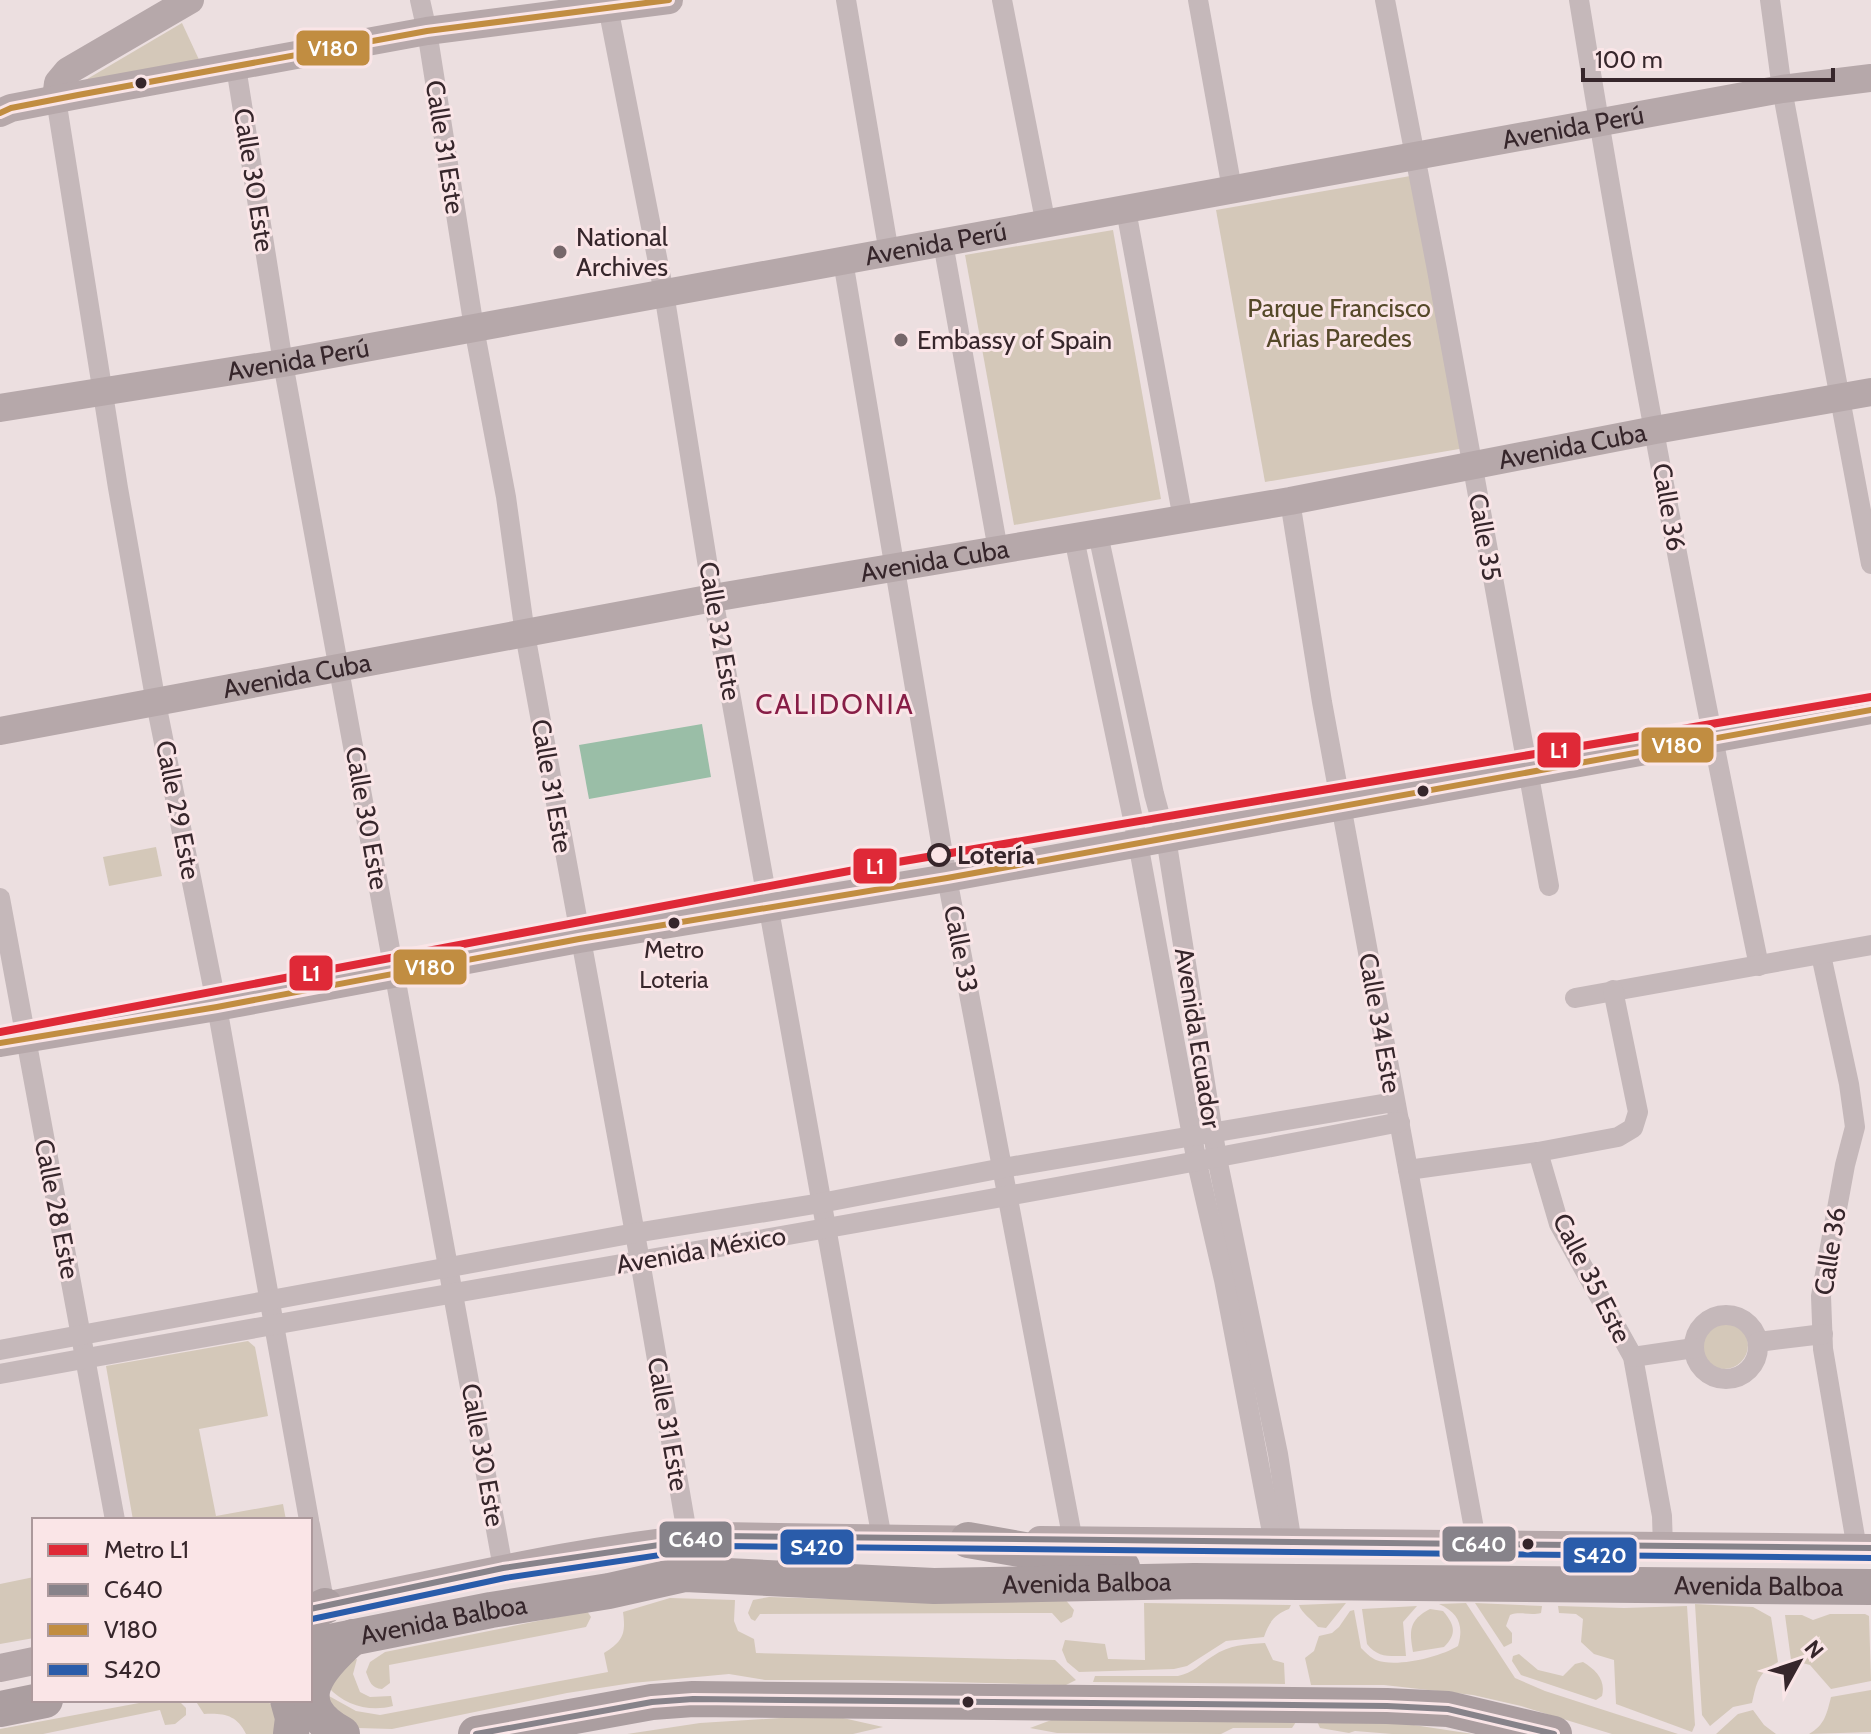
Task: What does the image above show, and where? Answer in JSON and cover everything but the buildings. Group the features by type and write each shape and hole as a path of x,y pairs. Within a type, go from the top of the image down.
{"highway":[{"path":"968,1540 1194,1581"},
{"name":"Avenida Balboa","path":"312,1646 685,1574 934,1586 1194,1581 1871,1587"},
{"path":"342,1734 320,1718 315,1709 312,1689 321,1668 353,1637"},
{"path":"476,1734 652,1702 693,1699 1403,1707 1448,1709 1554,1734"},
{"path":"0,1709 35,1702"},
{"path":"289,1702 293,1718 291,1734"}],"main road":[{"path":"56,99 58,83 68,71 190,0"},
{"path":"0,113 56,99 427,31 669,0"},
{"name":"Avenida Perú","path":"0,408 283,363 1599,125 1782,89 1871,78"},
{"name":"Avenida Cuba","path":"0,731 713,598 1290,501 1655,430 1871,392"},
{"path":"13,1041 217,1007 579,939 769,910 1871,710"},
{"name":"Avenida Balboa","path":"315,1609 503,1568 720,1536 1864,1549"},
{"path":"0,1668 32,1661"}],"street":[{"name":"Calle 31 Este","path":"420,0 474,328 506,497 525,634 688,1539"},
{"path":"846,0 889,253"},
{"path":"1002,0 1046,225"},
{"path":"1198,0 1232,189"},
{"name":"Calle 35","path":"1385,0 1549,886"},
{"name":"Calle 36","path":"1579,0 1599,125 1712,739 1759,966"},
{"path":"1770,0 1782,89 1871,564"},
{"name":"Calle 32 Este","path":"608,7 664,293 713,598 882,1539"},
{"name":"Calle 30 Este","path":"236,67 283,363 503,1568"},
{"name":"Calle 29 Este","path":"56,99 101,392 156,703 217,1007 309,1518"},
{"path":"1126,210 1183,519"},
{"path":"943,243 998,550"},
{"name":"Calle 33","path":"843,261 947,878 1073,1541"},
{"name":"Calle 34 Este","path":"1290,501 1341,806 1477,1545"},
{"name":"Avenida Ecuador","path":"1086,536 1166,838 1202,1136"},
{"name":"Avenida Ecuador","path":"1086,536 1138,843 1207,1160 1278,1454 1283,1544"},
{"name":"Calle 28 Este","path":"0,898 13,1041 86,1358 115,1518"},
{"path":"1575,998 1871,945"},
{"name":"Calle 36","path":"1821,955 1849,1084 1855,1127 1822,1286 1825,1364 1864,1549"},
{"path":"1408,1170 1538,1152 1618,1137 1633,1128 1638,1112 1613,990"},
{"name":"Avenida México","path":"0,1350 449,1266 821,1203 1003,1168 1202,1136 1397,1112"},
{"name":"Avenida México","path":"0,1374 454,1291 1207,1160 1397,1112"},
{"name":"Calle 35 Este","path":"1538,1152 1559,1224 1633,1357 1662,1516 1663,1548"},
{"path":"1728,1315 1747,1323 1758,1342 1755,1360 1743,1374 1734,1378 1715,1377 1707,1372 1696,1357 1694,1348 1700,1328 1708,1320 1728,1315"},
{"path":"1758,1342 1823,1334"},
{"path":"1633,1357 1694,1348"},
{"name":"Calle 29 Este","path":"312,1557 315,1609"}],"green space":[{"path":"182,23 201,64 82,82"},
{"name":"Parque Francisco Arias Paredes","path":"1416,175 1465,448 1265,482 1216,210"},
{"path":"1113,230 1161,499 1014,525 965,255"},
{"path":"156,847 162,876 109,886 103,857"},
{"path":"1724,1321 1741,1328 1748,1345 1741,1362 1724,1369 1707,1362 1700,1345 1707,1328"},
{"path":"248,1341 255,1347 268,1416 199,1429 216,1516 283,1504 286,1518 133,1518 106,1366"},
{"path":"32,1577 32,1638 0,1644 0,1584"},
{"path":"769,1597 1064,1598 1074,1610 1072,1617 1061,1623 1052,1613 760,1614 755,1621 751,1619 748,1613 753,1600"},
{"path":"670,1598 735,1600 734,1621 738,1631 754,1639 756,1653 1055,1660 1076,1680 1066,1685 765,1680 729,1674 567,1693 392,1729 358,1728 322,1696 329,1696 356,1711 380,1715 608,1672 604,1653 622,1636 623,1612"},
{"path":"1144,1603 1291,1605 1273,1619 1264,1637 1226,1641 1187,1666 1079,1672 1067,1662 1062,1650 1065,1640 1105,1644 1108,1659 1145,1660"},
{"path":"1346,1603 1326,1628 1318,1627 1299,1605"},
{"path":"1466,1603 1515,1678 1545,1691 1678,1734 1612,1734 1473,1695 1384,1685 1311,1685 1305,1658 1314,1651 1319,1636 1332,1633 1350,1611 1354,1610 1361,1648 1374,1659 1395,1663 1429,1657 1458,1646 1458,1621 1439,1604"},
{"path":"1475,1603 1542,1606 1541,1613 1510,1615 1506,1626 1512,1633 1512,1643 1504,1647"},
{"path":"1695,1604 1753,1607 1771,1617 1778,1662 1759,1679 1752,1703 1733,1707 1710,1726 1702,1715"},
{"path":"1417,1606 1403,1622 1406,1656 1389,1656 1371,1649 1367,1644 1362,1609"},
{"path":"1558,1606 1687,1606 1695,1725 1692,1732 1616,1704 1614,1660 1594,1654 1581,1642 1583,1619 1576,1614 1559,1613"},
{"path":"1430,1609 1443,1611 1447,1616 1453,1629 1451,1638 1444,1647 1413,1652 1412,1626 1418,1617"},
{"path":"587,1611 591,1617 586,1627 389,1665 390,1683 382,1689 373,1686 366,1672 370,1662 385,1652"},
{"path":"1830,1614 1869,1616 1871,1681 1831,1689 1810,1665 1791,1660 1785,1615 1802,1615 1813,1620"},
{"path":"1265,1643 1273,1660 1284,1663 1285,1684 1093,1682 1095,1676 1183,1675 1225,1649"},
{"path":"1519,1654 1538,1670 1563,1676 1575,1664 1583,1662 1599,1676 1603,1685 1602,1696 1596,1700 1521,1675 1512,1661 1513,1656"},
{"path":"357,1659 353,1674 360,1692 370,1697 391,1696 393,1706 358,1706 342,1699 328,1687 339,1663"},
{"path":"1871,1690 1871,1732 1809,1734 1822,1723 1831,1697"},
{"path":"144,1702 180,1702 186,1708 186,1715 175,1724 165,1725 160,1710 43,1734 0,1734 0,1729"},
{"path":"196,1702 268,1702 274,1707 278,1734 246,1734 229,1716 204,1714"},
{"path":"1753,1710 1764,1725 1776,1734 1716,1734 1738,1714"},
{"path":"843,1718 883,1727 853,1734 627,1734 700,1723"},
{"path":"1054,1719 1296,1722 1292,1728 1233,1728 1221,1734 1057,1733 1030,1728"},
{"path":"1317,1721 1407,1724 1473,1734 1349,1733 1320,1728"}],"shaded area":[{"path":"702,724 711,777 589,799 579,745"}],"metro line":[{"name":"L1","path":"0,1032 886,864 1871,697"}],"transit line":[{"name":"V180","path":"0,113 78,95 427,31 669,0"},
{"name":"V180","path":"0,1043 217,1007 579,939 947,878 1871,710"},
{"name":"C640","path":"312,1609 503,1568 720,1536 1871,1548"},
{"name":"S420","path":"312,1619 505,1578 721,1546 1871,1558"},
{"name":"C640","path":"476,1734 652,1702 693,1699 1387,1706 1448,1709 1554,1734"}],"place":[{"name":"National Archives","path":"560,252"},
{"name":"Embassy of Spain","path":"901,340"},
{"name":"Lotería","path":"939,855"},
{"name":"Metro Loteria","path":"674,923"}],"district":[{"name":"CALIDONIA","path":"835,704"}]}
